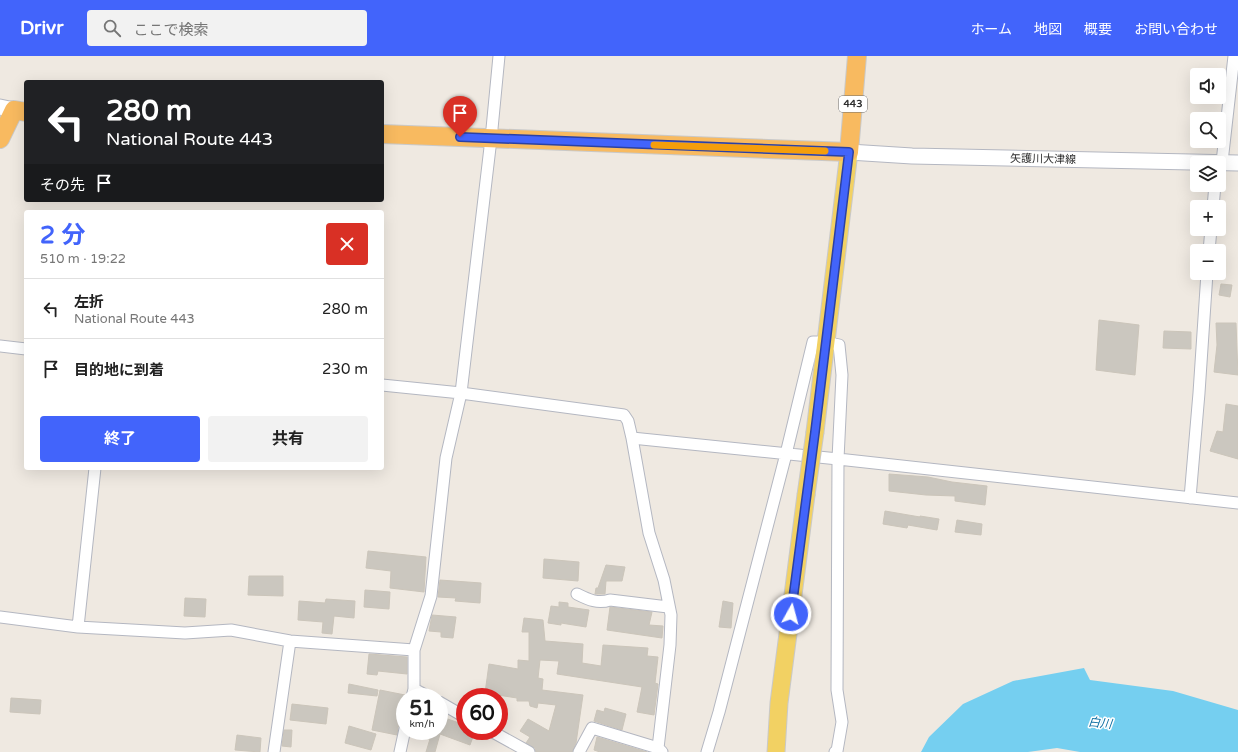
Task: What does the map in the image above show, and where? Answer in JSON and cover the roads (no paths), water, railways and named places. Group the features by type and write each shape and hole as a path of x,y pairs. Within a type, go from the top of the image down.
{"highway":[{"name":"443","path":"849,152 857,56"},
{"path":"0,139 13,110"},
{"path":"384,134 849,152"}],"main road":[{"name":"矢護川大津線","path":"849,152 912,156 1190,165"},
{"path":"776,752 779,703 815,432 849,152"},
{"name":"矢護川大津線","path":"1226,165 1238,163"}],"street":[{"path":"413,688 414,650 431,596 446,458 461,393 491,139 499,56"},
{"path":"1221,156 1234,56"},
{"path":"1190,498 1207,280"},
{"path":"707,752 719,712 786,454 813,342 825,342 839,345 842,375 838,459 837,690 842,722 837,751 834,752"},
{"path":"0,346 24,349"},
{"path":"384,385 461,393 624,415 628,421 649,533 664,580 668,607 671,615 670,645 660,750 592,728 579,752"},
{"path":"632,438 1238,503"},
{"path":"78,627 95,470"},
{"path":"578,594 591,601 602,603 610,600 668,607"},
{"path":"0,617 78,627 185,633 231,630 290,640 414,650"},
{"path":"274,752 290,640"},
{"path":"400,752 403,740"},
{"path":"507,740 529,752"}],"water":[{"name":"白川","path":"1084,668 1090,680 1173,691 1238,710 1238,752 1080,752 1057,748 1028,752 921,752 929,737 963,704 1013,681"}]}
